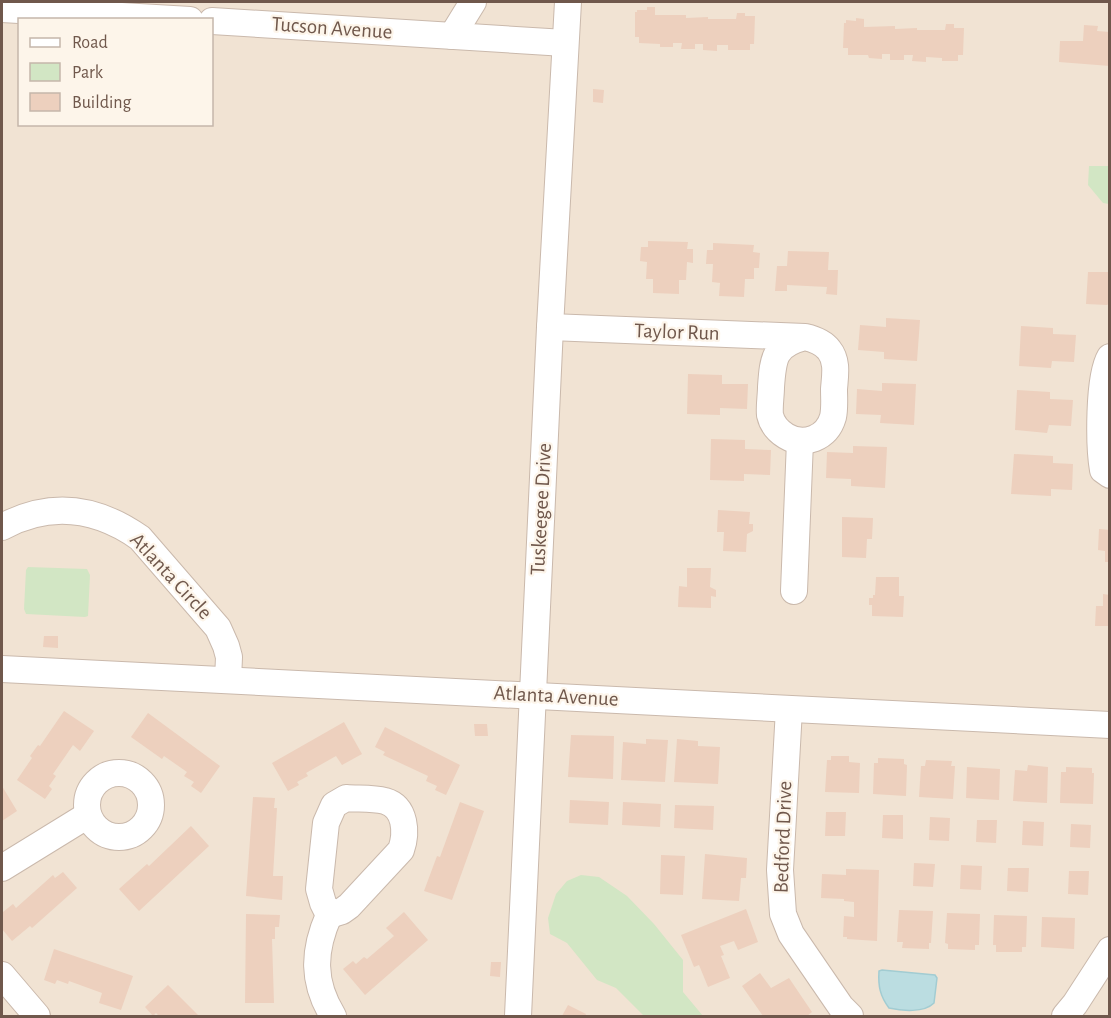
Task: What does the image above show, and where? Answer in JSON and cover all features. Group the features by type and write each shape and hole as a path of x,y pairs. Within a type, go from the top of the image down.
{"street":[{"path":"452,36 473,2"},
{"name":"Tuskeegee Drive","path":"519,1017 550,327 568,2"},
{"path":"2,9 156,18"},
{"name":"Tucson Avenue","path":"213,21 566,43"},
{"name":"Taylor Run","path":"550,327 815,340 830,351 835,364 833,416 826,430 815,438 800,441"},
{"path":"794,591 800,441 791,440 780,433 774,425 770,415 770,401 773,361 779,350 789,341 805,338"},
{"path":"1110,357 1102,391 1101,459 1103,470 1110,475"},
{"name":"Atlanta Circle","path":"2,527 36,513 71,510 99,516 125,527 140,538 218,628 229,657 228,680"},
{"name":"Atlanta Avenue","path":"2,669 1110,725"},
{"name":"Bedford Drive","path":"789,709 780,870 783,914 791,934 841,1008 850,1017"},
{"path":"329,915 349,906 401,850 405,831 402,818 396,808 386,802 346,798 334,805 326,823 319,889 329,915 317,947 317,971 321,990 333,1017"},
{"path":"2,868 88,814"},
{"path":"1065,1017 1110,950"},
{"path":"2,975 37,1017"}],"shaded area":[{"path":"2,2 1109,2 1109,1016 2,1016"}],"green space":[{"path":"1089,166 1109,166 1109,204 1103,203 1088,185"},
{"path":"28,567 87,569 90,575 88,616 26,614 24,609"},
{"path":"581,875 599,877 627,896 654,924 683,960 683,992 703,1016 644,1016 616,988 597,980 567,943 550,934 548,918 556,894 567,881"}],"water":[{"path":"879,971 935,975 937,978 934,1003 919,1010 889,1008 879,986"}],"building":[{"path":"647,7 655,7 655,15 686,15 686,18 736,19 737,13 755,16 754,44 750,44 750,50 728,50 728,45 717,45 717,51 703,50 703,44 695,44 695,49 681,49 682,43 673,43 673,47 660,47 660,44 639,43 639,37 635,37 635,12 647,10"},
{"path":"856,18 864,19 864,27 895,26 895,29 945,30 946,24 954,24 954,28 964,28 963,55 958,55 958,61 942,61 942,58 926,57 926,62 912,61 913,55 904,55 904,60 890,60 890,54 882,54 882,59 869,58 868,55 848,55 848,48 843,48 844,23 846,20 856,21"},
{"path":"1084,25 1098,26 1097,31 1110,32 1110,66 1059,62 1060,41 1083,41"},
{"path":"593,89 604,90 603,103 593,102"},
{"path":"648,241 688,242 687,249 693,249 693,263 687,262 686,280 679,280 679,294 653,293 653,279 646,279 647,262 640,261 641,247 648,247"},
{"path":"713,243 754,245 753,252 760,253 759,268 754,268 754,279 745,279 744,297 719,296 720,283 712,282 713,264 706,264 707,250 713,250"},
{"path":"788,251 829,252 828,270 838,270 837,295 826,294 827,287 787,285 787,291 775,291 777,266 787,266"},
{"path":"1088,272 1108,272 1110,303 1107,305 1086,304"},
{"path":"886,318 920,320 917,361 884,359 884,352 858,350 860,325 886,327"},
{"path":"1021,326 1053,328 1053,334 1076,335 1074,362 1052,361 1051,368 1019,366"},
{"path":"688,374 722,375 722,384 748,384 747,409 720,408 720,415 687,414"},
{"path":"882,383 916,384 914,425 880,423 881,415 856,414 857,389 882,391"},
{"path":"1017,390 1050,392 1050,399 1073,400 1071,426 1049,425 1047,433 1015,430"},
{"path":"711,439 745,440 745,449 771,450 770,475 744,474 744,481 710,480"},
{"path":"853,446 887,447 885,488 851,486 851,479 826,478 827,452 853,453"},
{"path":"1014,454 1053,456 1053,463 1073,464 1072,490 1051,489 1051,496 1011,494"},
{"path":"718,510 750,512 749,524 753,524 753,531 747,534 746,552 723,551 724,532 717,532"},
{"path":"842,517 873,518 872,539 867,539 866,558 842,557"},
{"path":"1099,529 1110,530 1110,562 1105,562 1105,551 1098,550"},
{"path":"687,568 711,568 710,587 716,590 716,597 711,596 711,608 678,607 679,586 687,587"},
{"path":"876,577 899,577 899,596 904,596 903,617 872,616 872,605 869,605 869,598 875,595"},
{"path":"1103,594 1110,595 1110,626 1095,626 1096,606 1103,606"},
{"path":"44,636 58,636 58,648 43,647"},
{"path":"64,711 94,731 80,751 73,745 53,774 56,776 49,786 52,789 45,799 17,780 32,758 30,756 38,745 40,746"},
{"path":"148,713 220,766 201,793 191,786 194,782 184,776 187,772 164,756 162,759 131,737"},
{"path":"344,722 362,754 342,765 336,756 306,773 308,776 297,782 299,785 288,791 272,763"},
{"path":"474,724 487,724 488,736 475,736"},
{"path":"385,727 460,765 446,795 435,790 437,786 426,781 428,776 383,755 385,752 375,747"},
{"path":"571,735 614,736 613,779 568,777"},
{"path":"646,739 668,740 665,782 621,780 623,742 646,744"},
{"path":"677,739 698,741 698,746 720,747 718,784 674,782"},
{"path":"831,756 849,756 849,762 860,763 859,793 825,792 827,760 831,760"},
{"path":"878,758 904,759 904,764 907,765 906,796 873,794 874,763 878,763"},
{"path":"926,760 952,761 951,766 955,766 953,799 919,797 921,766 925,766"},
{"path":"1028,765 1048,767 1047,803 1013,801 1015,770 1027,771"},
{"path":"967,767 1000,769 999,800 966,798"},
{"path":"1066,767 1092,768 1092,773 1094,773 1093,804 1060,803 1061,772 1066,772"},
{"path":"2,786 17,811 2,821"},
{"path":"253,797 275,798 274,808 277,808 273,876 283,876 282,900 246,896"},
{"path":"570,800 609,802 608,825 569,823"},
{"path":"460,802 484,811 452,900 424,891 437,856 440,857"},
{"path":"623,802 661,804 660,827 622,825"},
{"path":"675,805 714,806 713,830 674,828"},
{"path":"826,812 846,812 845,836 825,836"},
{"path":"883,815 903,815 903,839 882,838"},
{"path":"930,817 950,818 949,841 929,840"},
{"path":"977,820 997,820 996,843 976,842"},
{"path":"1023,821 1044,822 1043,846 1022,845"},
{"path":"1071,824 1091,825 1090,848 1070,847"},
{"path":"191,826 209,846 139,911 119,889 147,864 149,866"},
{"path":"705,854 747,858 746,878 741,878 739,901 702,899"},
{"path":"661,855 685,856 683,895 660,894"},
{"path":"914,863 935,864 933,887 913,886"},
{"path":"961,865 982,866 981,890 960,889"},
{"path":"1008,868 1029,868 1028,892 1007,891"},
{"path":"846,869 879,870 877,941 843,937 844,916 854,917 854,902 821,898 822,874 846,875"},
{"path":"1069,871 1089,871 1088,895 1068,894"},
{"path":"63,872 77,888 32,928 30,926 12,941 2,929 2,910 3,912 13,904 16,908 53,875 55,878"},
{"path":"746,909 758,942 738,950 734,941 720,946 724,955 721,956 730,978 708,987 699,965 694,967 681,935"},
{"path":"899,910 933,911 929,949 902,948 903,942 897,942"},
{"path":"404,912 428,940 365,995 343,969 353,961 356,964 364,957 367,959 394,936 386,928"},
{"path":"947,913 980,914 979,945 975,945 975,950 948,949 948,944 945,943"},
{"path":"246,914 280,915 279,927 275,927 275,939 272,939 274,1003 245,1003"},
{"path":"994,915 1027,916 1026,947 1022,947 1022,952 996,952 996,945 993,945"},
{"path":"1042,917 1075,918 1074,949 1041,947"},
{"path":"54,949 133,976 121,1010 99,1003 102,993 69,981 68,984 57,980 55,984 44,980"},
{"path":"491,962 501,962 500,977 490,976"},
{"path":"760,973 771,988 789,978 812,1012 807,1016 763,1016 742,986"},
{"path":"168,985 199,1016 159,1016 156,1013 153,1016 145,1007"},
{"path":"568,1005 586,1014 585,1016 562,1016"}]}
